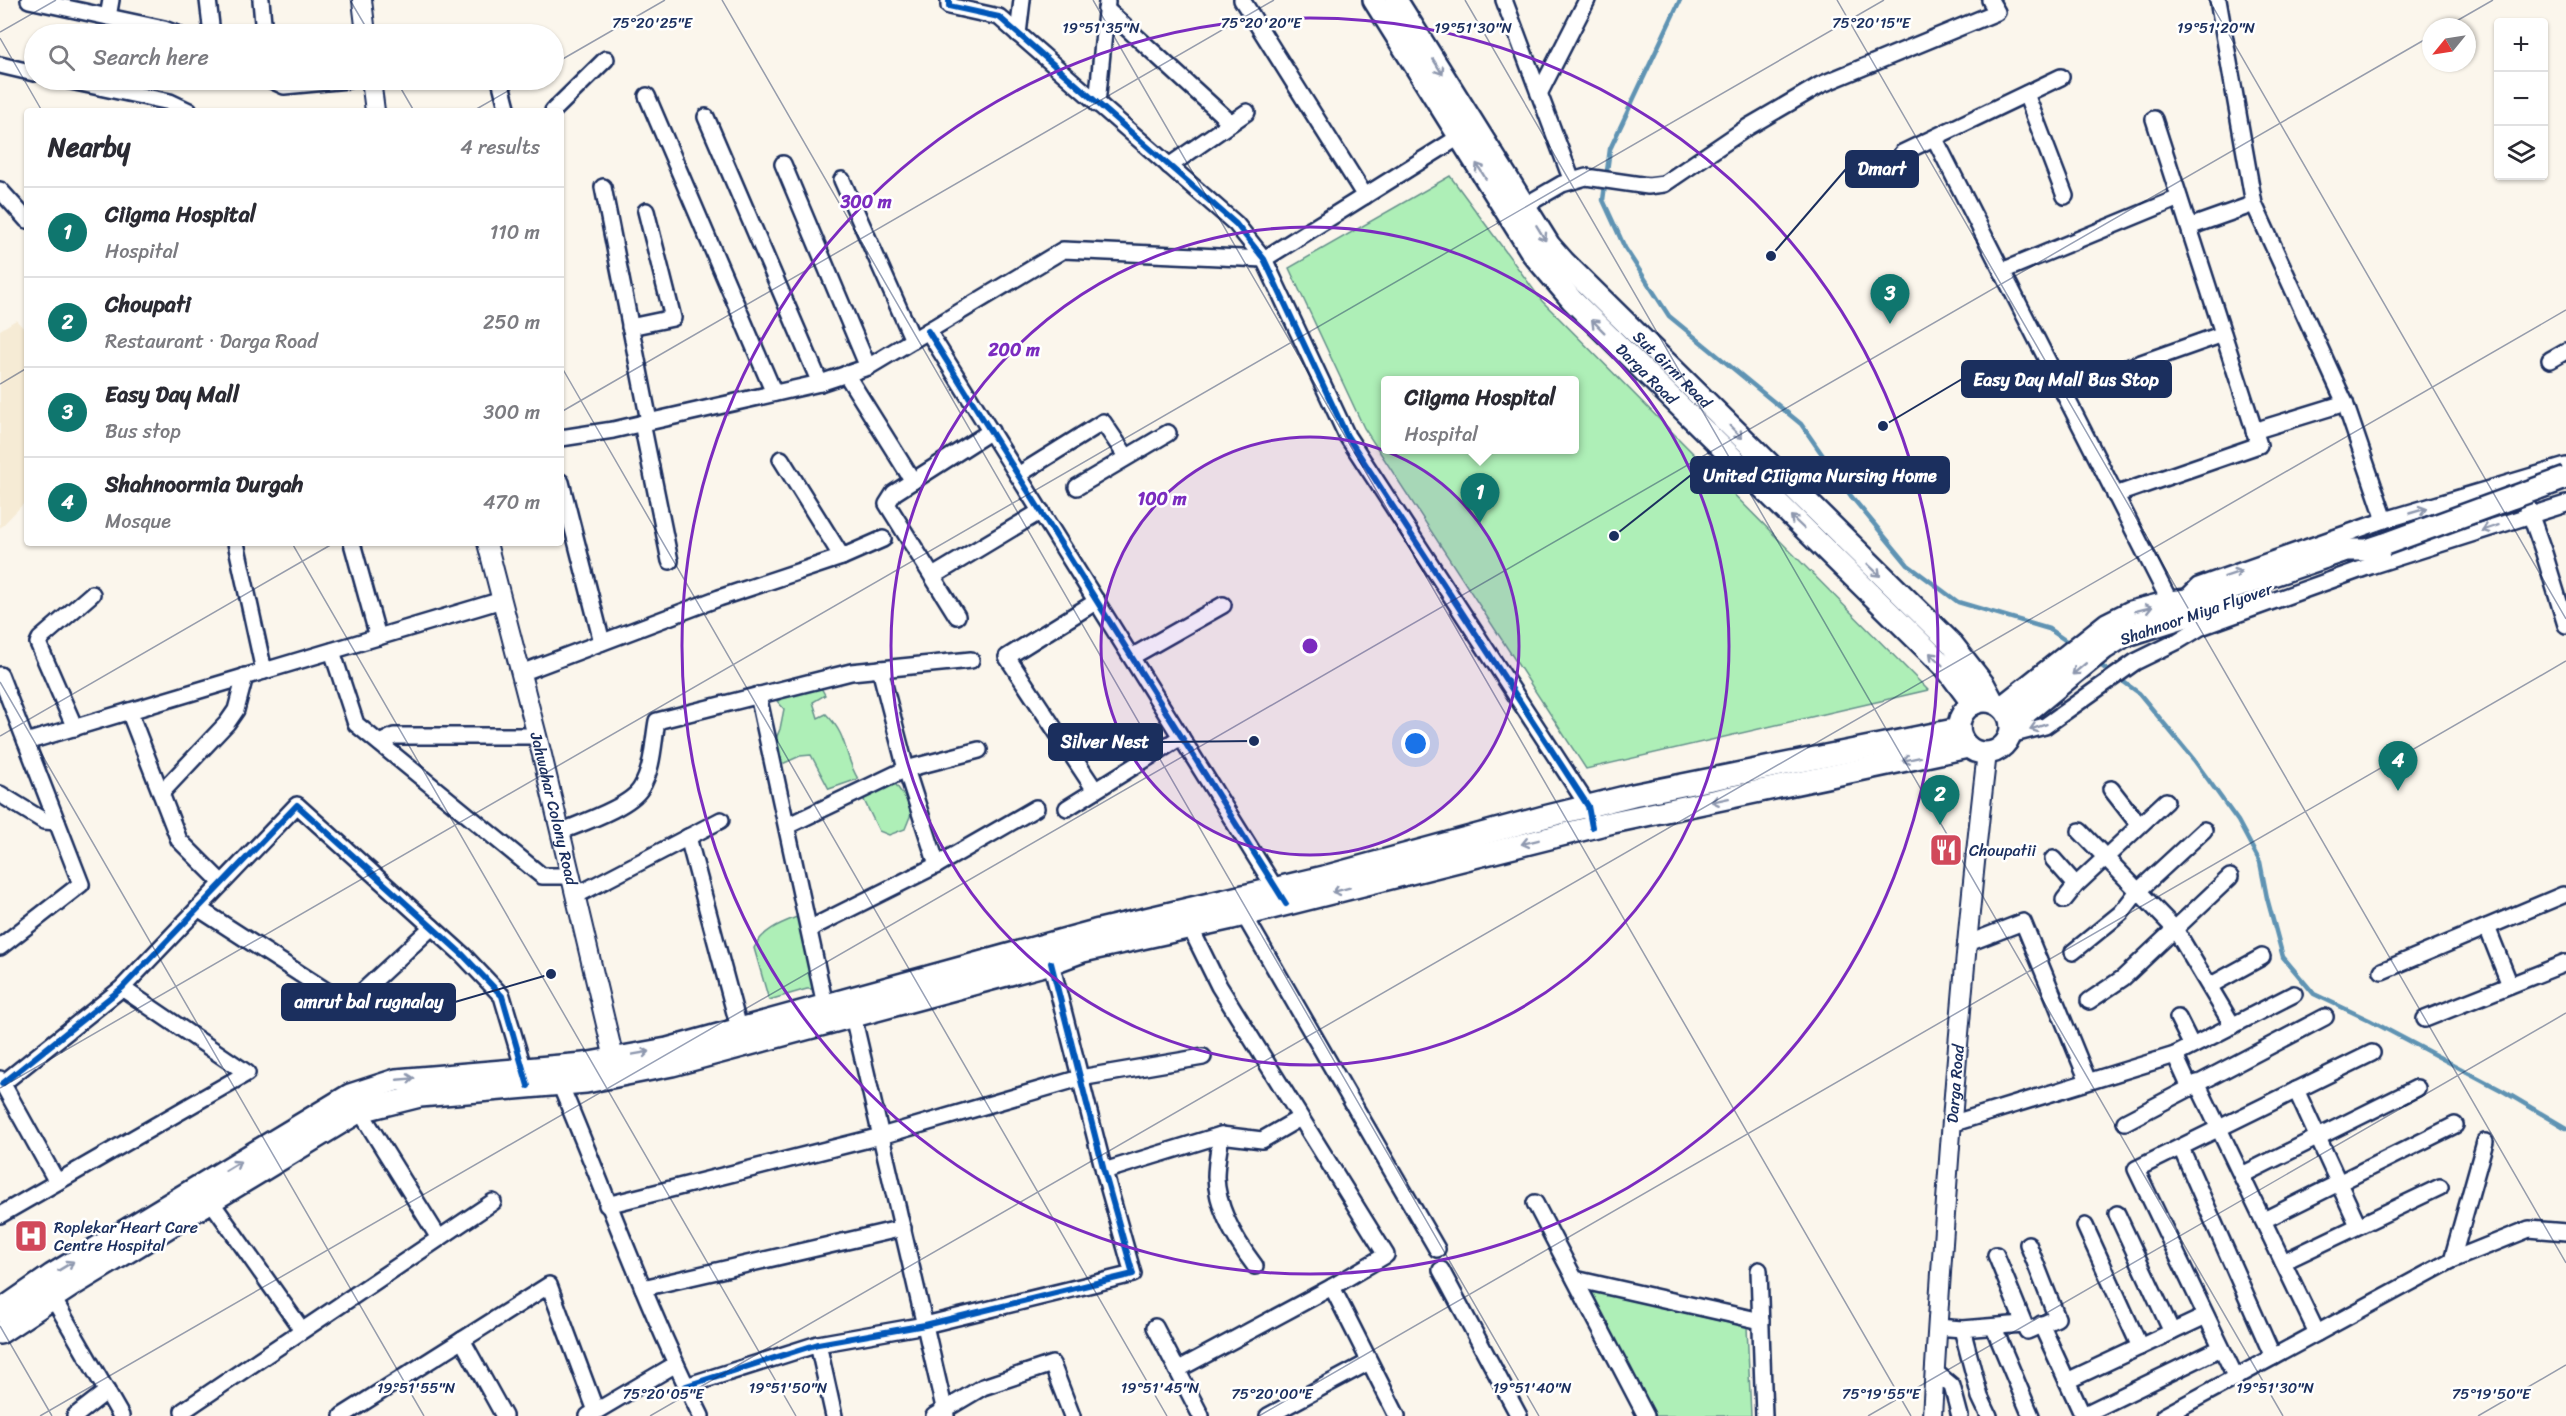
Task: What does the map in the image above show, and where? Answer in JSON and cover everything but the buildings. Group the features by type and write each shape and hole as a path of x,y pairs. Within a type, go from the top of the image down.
{"main road":[{"name":"Darga Road","path":"1374,0 1468,131 1517,210 1533,254 1572,300 1946,668 1998,715"},
{"path":"1396,0 1468,131"},
{"name":"Shahnoor Miya Flyover","path":"1998,715 2107,624 2131,612 2205,598 2346,550 2367,550 2566,478"},
{"name":"Shahnoor Miya Flyover","path":"1998,715 2036,706 2105,648 2124,636 2356,560 2367,550"},
{"path":"616,1067 667,1048 1095,931 1280,896 1590,817 1972,743 1997,750 2005,744 1998,715 1965,710 1960,719 1972,743"},
{"path":"2,1323 49,1289 396,1080 526,1078 616,1067 672,1065 1051,963 1083,951 1244,915 1280,896"}],"street":[{"path":"29,0 141,24"},
{"path":"108,17 111,0"},
{"path":"208,0 211,24"},
{"path":"261,0 263,24"},
{"path":"362,0 365,24"},
{"path":"950,0 949,6 999,17 1236,224 1264,259 1347,436 1590,817"},
{"path":"1018,34 1022,0"},
{"path":"1242,0 1365,196"},
{"path":"1504,0 1539,94 1579,179"},
{"path":"1539,94 1587,0"},
{"path":"1517,210 1562,184 1579,179 1648,186 1664,184 1748,127 1820,85 1997,12 1990,0"},
{"path":"2221,1 2254,204 2345,403 2385,520"},
{"path":"1097,104 1107,4"},
{"path":"1107,4 1231,123"},
{"path":"556,108 606,59"},
{"path":"0,65 24,71"},
{"path":"1902,153 2061,77"},
{"path":"113,90 170,102 183,108"},
{"path":"372,90 375,108"},
{"path":"503,90 507,108"},
{"path":"2026,94 2065,196"},
{"path":"647,96 774,393"},
{"path":"1169,166 1247,112"},
{"path":"706,117 820,383"},
{"path":"2115,495 2259,445 2154,119"},
{"path":"564,437 646,422 820,383 868,367 1063,250 1264,259 1468,131"},
{"path":"1935,139 2115,495 2176,602 2198,586 2385,520 2566,466"},
{"path":"783,164 868,367"},
{"path":"842,180 913,340"},
{"path":"603,187 630,327 670,561"},
{"path":"0,189 24,217"},
{"path":"2002,271 2179,198"},
{"path":"2188,227 2254,204"},
{"path":"630,327 673,318 646,211"},
{"path":"928,331 1280,896"},
{"path":"2062,391 2223,334"},
{"path":"2550,360 2566,351"},
{"path":"846,374 913,481"},
{"path":"2254,431 2345,403"},
{"path":"1018,475 1103,422 1126,456"},
{"path":"957,616 887,504 894,493 991,431"},
{"path":"1077,487 1168,433"},
{"path":"781,459 842,557"},
{"path":"2518,482 2566,625"},
{"path":"564,494 602,642"},
{"path":"1998,715 2045,726 2096,687 2135,662 2200,627 2370,566 2566,504"},
{"path":"933,576 1041,511"},
{"path":"521,673 719,598 842,557 883,538"},
{"path":"237,546 264,671"},
{"path":"353,546 378,637"},
{"name":"Jahwahar Colony Road","path":"488,546 537,736 616,1067"},
{"path":"75,728 38,643 92,594"},
{"path":"26,742 502,600"},
{"path":"1095,790 1008,657 1096,601"},
{"path":"1133,657 1223,605"},
{"path":"332,651 356,724 542,876 571,876"},
{"path":"560,832 621,805 640,791 648,772 657,721 851,672 971,660"},
{"path":"880,669 906,768 937,865"},
{"path":"0,675 81,884 0,947"},
{"path":"161,794 227,723 236,710 245,676"},
{"path":"758,695 825,1005"},
{"path":"129,711 179,840 222,883"},
{"path":"380,743 394,736 537,736"},
{"path":"1067,808 1181,737"},
{"name":"Darga Road","path":"1932,1416 1951,1124 1966,944 1972,743"},
{"path":"787,826 906,768 980,750"},
{"path":"2111,789 2139,825"},
{"path":"0,794 44,821 57,822"},
{"path":"2064,900 2076,885 2166,801"},
{"path":"57,1182 1,1082 122,988 297,805 432,927 502,996 526,1078"},
{"path":"809,928 937,865 1036,808"},
{"path":"575,896 721,820"},
{"path":"2073,952 2121,913 2138,891 2204,830"},
{"path":"2080,831 2175,929 2211,985 2233,1026"},
{"path":"688,837 739,1028"},
{"path":"2053,859 2076,885"},
{"path":"2089,1001 2122,978 2230,877"},
{"path":"2382,971 2563,895"},
{"path":"198,908 348,1005 432,927"},
{"path":"1244,915 1437,1249"},
{"path":"1966,944 2022,922 2088,1081"},
{"path":"1177,1370 1332,1287 1386,1255 1219,987 1190,927"},
{"path":"2487,927 2510,985"},
{"path":"2211,985 2262,957"},
{"path":"686,1386 818,1344 925,1325 1133,1274 1051,963"},
{"path":"2425,1019 2566,963"},
{"path":"0,1215 247,1073 122,988"},
{"path":"1951,1124 2175,1055 2294,994"},
{"path":"853,1016 925,1325 941,1415 982,1387 1052,1365 1072,1416"},
{"path":"2125,1122 2325,1017"},
{"path":"2178,1018 2192,1046"},
{"path":"2236,1378 2136,1169 2372,1053"},
{"path":"2175,1055 2220,1127 2317,1333"},
{"path":"607,1205 881,1136 1080,1078 1203,1057"},
{"path":"556,1075 607,1205 701,1416"},
{"path":"2242,1175 2417,1088"},
{"path":"2296,1090 2358,1225"},
{"path":"355,1103 439,1238"},
{"path":"1104,1171 1221,1135 1262,1140 1300,1118"},
{"path":"2264,1220 2456,1125"},
{"path":"1221,1135 1216,1178 1221,1205 1239,1244 1255,1266"},
{"path":"2452,1260 2485,1142"},
{"path":"2181,1148 2273,1357"},
{"path":"2283,1262 2440,1187"},
{"path":"206,1193 302,1330"},
{"path":"183,1411 493,1202"},
{"path":"1535,1203 1646,1416"},
{"path":"2117,1214 2172,1332"},
{"path":"2085,1226 2140,1347"},
{"path":"643,1288 903,1228"},
{"path":"2164,1416 2452,1260 2529,1229 2566,1232"},
{"path":"1996,1255 2027,1332 2057,1318 2028,1244"},
{"path":"1441,1270 1519,1416"},
{"path":"1759,1270 1764,1416"},
{"path":"1575,1279 1761,1321"},
{"path":"342,1416 363,1410 462,1340 549,1285 592,1414 676,1364"},
{"path":"1332,1287 1397,1416"},
{"path":"49,1289 121,1416"},
{"path":"2067,1381 2206,1316"},
{"path":"1937,1327 1994,1328 2023,1324"},
{"path":"2041,1324 2083,1416 2221,1348"},
{"path":"1155,1327 1201,1416"},
{"path":"1994,1328 2031,1416"},
{"path":"1962,1329 1980,1397 1989,1416"},
{"path":"462,1340 504,1416"},
{"path":"818,1344 834,1416"},
{"path":"1268,1416 1370,1362"},
{"path":"1934,1371 1952,1386 1960,1416"},
{"path":"75,1416 107,1391"}],"shaded area":[{"path":"16,320 24,329 24,503 0,528 0,330"}],"green space":[{"path":"1450,176 1542,301 1928,690 1586,769 1364,428 1289,268"},
{"path":"819,684 825,695 813,702 818,718 826,714 839,730 858,779 829,789 811,755 800,756 780,765 773,746 780,729 784,709 777,701 803,688"},
{"path":"892,779 913,809 905,829 889,835 879,831 862,796"},
{"path":"797,917 819,989 807,989 769,1000 754,948 767,932"},
{"path":"1590,1291 1747,1327 1751,1416 1656,1416"}],"waterway":[{"path":"1680,0 1610,149 1603,200 1625,248 1669,316 1801,424 1851,496 1908,565 1958,602 2049,629 2072,645"},
{"path":"2096,662 2139,693 2194,760 2238,821 2260,862 2283,957 2314,994 2369,1020 2503,1091 2566,1128"}],"cycle path":[{"path":"949,0 949,6 999,17 1236,224 1264,259 1347,436 1588,806 1592,827"},
{"path":"928,331 1286,904"},
{"path":"2,1084 122,988 297,805 463,955 502,996 528,1086"},
{"path":"686,1386 818,1344 925,1325 1133,1274 1051,963"}],"place":[{"name":"Dmart","path":"1771,256"},
{"name":"Easy Day Mall","path":"1890,324"},
{"name":"Easy Day Mall Bus Stop","path":"1883,426"},
{"name":"Ciigma Hospital","path":"1480,523"},
{"name":"United CIiigma Nursing Home","path":"1614,536"},
{"name":"Silver Nest","path":"1254,741"},
{"name":"Shahnoormia Durgah","path":"2398,791"},
{"name":"Choupati","path":"1940,825"},
{"name":"Choupatii","path":"1946,850"},
{"name":"amrut bal rugnalay","path":"551,974"},
{"name":"Roplekar Heart Care Centre Hospital","path":"31,1236"}]}
